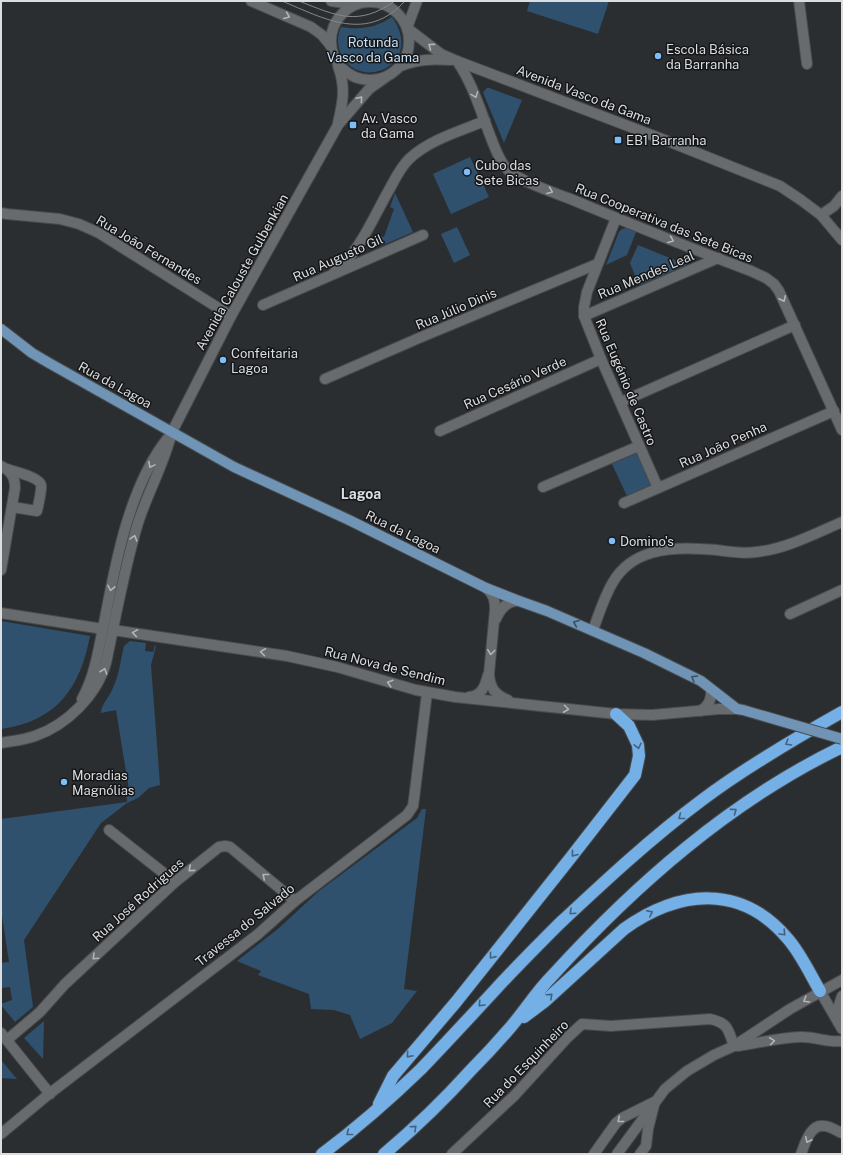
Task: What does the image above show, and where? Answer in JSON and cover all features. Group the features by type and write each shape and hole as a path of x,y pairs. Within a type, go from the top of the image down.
{"highway":[{"path":"322,1154 376,1110 421,1068 495,989 559,925 641,849 696,804 726,782 821,723 842,713"},
{"path":"376,1110 393,1076 456,1002 572,856 634,774 640,756 638,745 629,726 616,714"},
{"path":"384,1154 439,1104 509,1029 550,977 648,879 690,844 746,803 796,771 842,747"},
{"path":"509,1029 544,1002 624,929 654,910 671,903 685,900 714,898 740,904 752,909 773,923 796,950 820,991"}],"main road":[{"name":"Rua da Lagoa","path":"1,329 49,364 234,467 349,520 486,588 593,630 686,673 740,709"},
{"path":"740,709 842,738"}],"street":[{"path":"251,1 312,27 322,35 331,46"},
{"path":"331,1 344,4 370,2 380,3 395,10 401,17 407,28 409,39 409,49 406,58 394,73 386,78 375,80 363,80 353,77 343,70 336,62 331,46 331,33 335,22 340,15 347,9 370,2"},
{"path":"407,28 417,1"},
{"path":"800,1 807,64"},
{"name":"Avenida Vasco da Gama","path":"407,28 441,54 457,61 670,142 780,186 821,215 842,240"},
{"name":"Avenida Vasco da Gama","path":"401,66 426,59 457,61"},
{"name":"Rua Cooperativa das Sete Bicas","path":"457,61 466,74 499,156 506,168 511,173 616,218 751,271 774,284 779,291 795,325 842,430"},
{"name":"Avenida Calouste Gulbenkian","path":"336,62 343,79 344,90 338,125"},
{"name":"Avenida Calouste Gulbenkian","path":"1,742 27,738 42,733 55,726 72,713 92,692 101,679 106,663 108,630 138,524 144,504 166,452 172,432 231,316 338,125 369,89 386,78"},
{"path":"334,273 344,265 355,251 395,178 409,160 420,151 434,143 485,121"},
{"path":"821,215 834,206 842,196"},
{"name":"Rua João Fernandes","path":"1,213 60,219 79,224 99,233 231,316"},
{"name":"Rua Eugénio de Castro","path":"616,218 587,292 584,316 601,359 658,488"},
{"name":"Rua Augusto Gil","path":"263,305 422,235"},
{"name":"Rua Mendes Leal","path":"584,316 718,258"},
{"name":"Rua Júlio Dinis","path":"325,379 597,264"},
{"path":"621,402 795,325"},
{"name":"Rua Cesário Verde","path":"440,431 601,359"},
{"name":"Rua João Penha","path":"624,503 834,411"},
{"path":"543,487 639,446"},
{"path":"4,468 34,478 41,486 37,511 12,507"},
{"path":"1,570 15,488 15,481 12,474 4,468"},
{"path":"593,630 613,582 627,565 645,554 670,550 702,549 730,552 759,552 780,548 842,522"},
{"path":"455,697 473,696 480,693 485,686 489,674 495,601 492,594 486,588"},
{"path":"790,614 842,590"},
{"path":"494,624 505,606 513,601 519,601"},
{"name":"Rua Nova de Sendim","path":"1,613 288,656 337,667 394,685 427,693 455,697 616,714 652,715 719,709 740,709"},
{"path":"489,674 491,686 496,694 509,701 527,704"},
{"path":"700,711 708,704 711,696 711,689"},
{"name":"Travessa do Salvado","path":"1,1134 50,1094 257,935 295,901 402,819 410,811 414,799 427,693"},
{"path":"108,830 175,882"},
{"name":"Rua José Rodrigues","path":"4,1037 40,1012 65,984 175,882 216,848 222,846 230,847 295,901"},
{"path":"617,1154 665,1089 696,1064 734,1046 790,1009 842,980"},
{"path":"820,991 840,1026"},
{"path":"840,1026 838,1013 842,996"},
{"name":"Rua do Esquinheiro","path":"452,1154 515,1095 568,1037 582,1024 611,1026 710,1018 720,1021 727,1028 734,1046"},
{"path":"4,1037 50,1094"},
{"path":"734,1046 801,1037 842,1042"},
{"path":"594,1154 616,1123 622,1118 654,1102"},
{"path":"640,1154 646,1146 654,1102"},
{"path":"801,1154 808,1138 817,1127 824,1126 842,1133"}],"green space":[{"path":"530,1 609,1 598,34 527,11"},
{"name":"Rotunda Vasco da Gama","path":"392,17 400,34 401,49 396,60 386,68 374,72 361,71 350,66 341,54 339,47 338,37 341,27 361,28 374,26"},
{"path":"487,88 522,100 504,143 483,92"},
{"path":"470,157 489,197 451,214 433,174"},
{"path":"395,193 413,232 376,248 380,236 384,237 394,209 390,207"},
{"path":"457,227 470,255 454,263 441,234"},
{"path":"626,228 636,232 627,255 606,265 619,232"},
{"path":"638,245 687,265 639,285 630,263"},
{"path":"637,453 651,485 627,496 612,464"},
{"path":"1,621 90,636 86,655 80,671 63,699 51,710 37,718 20,725 1,729"},
{"path":"130,641 146,643 145,651 153,652 155,645 156,646 151,665 160,785 149,788 138,798 127,803 101,823 24,940 33,1007 15,1022 1,1005 12,1000 10,987 1,988 1,963 9,962 1,909 1,819 127,802 126,791 129,790 116,710 101,713 102,707 117,678 124,646"},
{"path":"422,809 426,809 404,989 417,991 392,1023 360,1039 350,1015 334,1010 311,1009 309,994 258,975 261,971 237,961 279,928 319,891 417,818"},
{"path":"44,1021 43,1059 24,1038"},
{"path":"1,1060 17,1079 1,1078"}],"tram line":[{"path":"282,1 330,20 345,24 361,24 376,21 391,14 405,1"},
{"path":"299,1 325,11 347,16 370,14 395,1"}],"place":[{"name":"Escola Básica da Barranha","path":"658,56"},
{"name":"Av. Vasco da Gama","path":"353,125"},
{"name":"EB1 Barranha","path":"618,140"},
{"name":"Cubo das Sete Bicas","path":"467,172"},
{"name":"Confeitaria Lagoa","path":"223,360"},
{"name":"Domino's","path":"612,541"},
{"name":"Moradias Magnólias","path":"64,782"}],"district":[{"name":"Lagoa","path":"361,494"}]}
